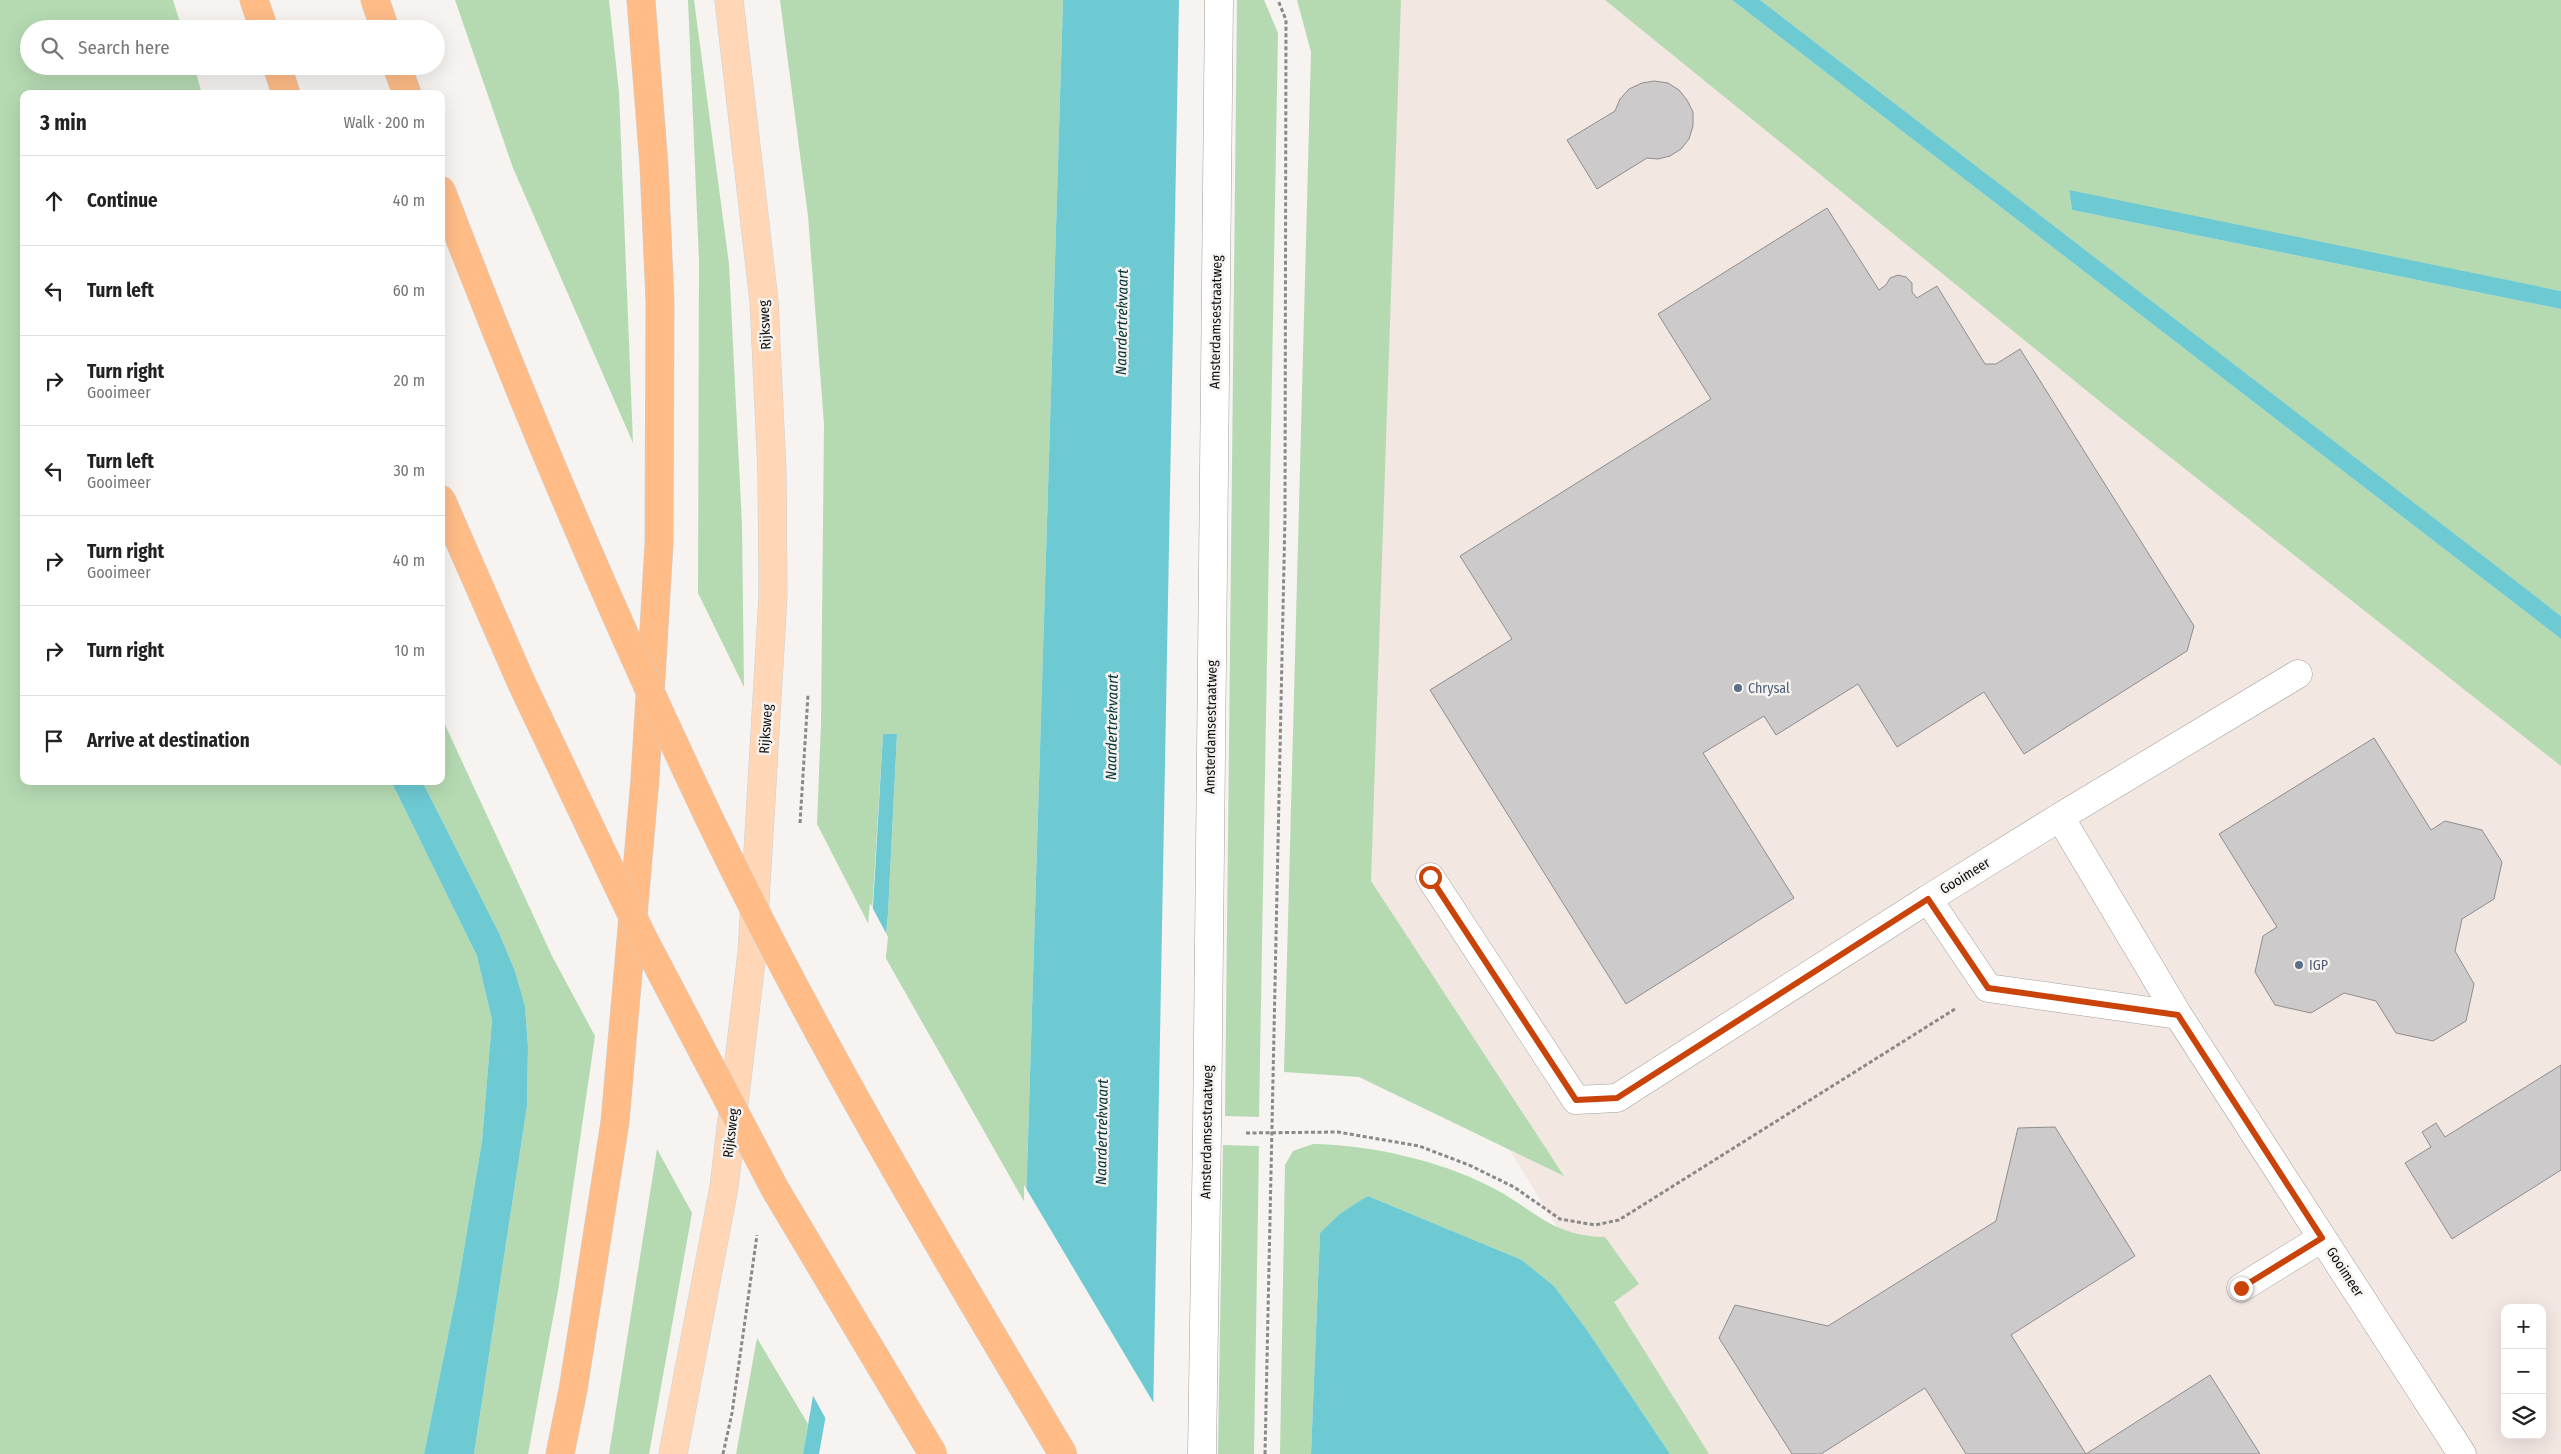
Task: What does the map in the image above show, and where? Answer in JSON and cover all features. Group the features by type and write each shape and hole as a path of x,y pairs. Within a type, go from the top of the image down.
{"highway":[{"path":"254,0 261,20"},
{"path":"375,0 382,20"},
{"path":"560,1454 615,1122 645,779 659,544 660,302 654,166 641,0"},
{"path":"280,75 285,90"},
{"path":"400,75 406,90"},
{"path":"445,200 496,332 564,498 693,786 837,1066 1063,1454"},
{"path":"445,508 522,684 646,944 775,1189 933,1454"}],"main road":[{"name":"Rijksweg","path":"673,1454 724,1186 752,953 773,596 772,472 764,301 729,0"}],"street":[{"name":"Amsterdamsestraatweg","path":"1202,1454 1208,1122 1219,0"},
{"path":"2060,817 2298,674"},
{"name":"Gooimeer","path":"2178,1015 1988,988 1928,899 2060,817 2178,1015 2462,1454"},
{"path":"1430,877 1576,1100 1617,1098 1928,899"},
{"path":"2241,1288 2322,1238"}],"path":[{"path":"1265,1454 1285,516 1286,20 1278,0"}],"shaded area":[{"path":"1374,0 1664,0 2561,650 2561,1454 1695,1454 1361,905"}],"green space":[{"path":"0,0 173,0 179,20 20,20 20,75 197,75 201,90 20,90 20,785 393,785 477,956 492,1020 482,1141 457,1291 424,1454 0,1454"},
{"path":"455,0 609,0 619,92 633,443 513,168"},
{"path":"688,0 694,0 729,264 742,525 744,687 698,593 699,261"},
{"path":"780,0 1063,0 1026,1205 884,955 888,914 897,735 883,734 871,929 817,824 821,723 824,424 808,216"},
{"path":"1237,0 1264,0 1278,33 1259,1117 1225,1116"},
{"path":"1297,0 1401,0 1371,881 1564,1176 1359,1077 1284,1072 1311,52"},
{"path":"1605,0 1732,0 2561,639 2561,766 2108,408"},
{"path":"1760,0 2561,0 2561,291 2069,191 2072,210 2561,309 2561,616"},
{"path":"445,725 552,956 595,1036 558,1291 528,1454 474,1454 527,1106 528,1047 525,1006 515,971 500,935 424,785 445,785"},
{"path":"1313,1144 1357,1147 1380,1151 1448,1169 1505,1194 1556,1226 1570,1232 1605,1237 1639,1284 1614,1302 1709,1454 1670,1454 1587,1330 1554,1286 1522,1260 1368,1196 1320,1233 1311,1454 1280,1454 1285,1165 1293,1151"},
{"path":"1223,1145 1259,1146 1254,1454 1218,1454"},
{"path":"657,1149 692,1213 649,1454 609,1454"},
{"path":"757,1338 808,1424 803,1454 736,1454"}],"water":[{"name":"Naardertrekvaart","path":"1063,0 1179,0 1153,1419 1028,1454 1026,1205"},
{"path":"1732,0 1760,0 2469,545 2561,616 2561,639"},
{"path":"2069,190 2561,291 2561,309 2072,210"},
{"path":"883,734 897,734 888,914 852,1268 819,1454 803,1454 839,1245 873,907"},
{"path":"393,785 424,785 500,935 515,971 525,1006 528,1047 527,1106 474,1454 424,1454 457,1291 482,1141 492,1020 477,956"},
{"path":"1368,1196 1522,1260 1554,1286 1587,1330 1670,1454 1311,1454 1320,1233 1341,1213"}],"pier":[{"path":"870,903 888,937 854,1268 827,1421 811,1392 837,1245"},
{"path":"1024,1185 1156,1407 1156,1454 1026,1454"}],"building":[{"path":"1654,81 1668,83 1679,90 1687,100 1693,112 1693,126 1689,139 1681,149 1670,156 1658,159 1647,158 1597,189 1567,140 1615,111 1620,99 1629,89 1642,83"},
{"path":"1827,208 1879,290 1886,285 1890,278 1898,275 1906,277 1912,283 1912,292 1917,298 1937,286 1985,364 1996,364 2020,349 2194,626 2187,651 2024,754 1984,692 1897,747 1858,684 1776,735 1764,716 1703,753 1794,898 1626,1004 1430,690 1512,639 1460,556 1711,399 1658,314"},
{"path":"2374,738 2431,830 2445,821 2482,830 2502,862 2494,899 2462,919 2455,951 2474,984 2466,1021 2433,1041 2396,1033 2376,1001 2344,993 2311,1013 2275,1005 2255,972 2263,936 2277,927 2219,834"},
{"path":"2561,1065 2561,1170 2452,1239 2405,1163 2431,1147 2422,1132 2436,1123 2445,1137"},
{"path":"2055,1127 2135,1256 2011,1335 2086,1454 1966,1454 1925,1388 1821,1454 1792,1454 1719,1338 1735,1305 1828,1326 1996,1221 2018,1128"},
{"path":"2210,1375 2260,1454 2086,1454"}],"place":[{"name":"Chrysal","path":"1738,688"},
{"name":"IGP","path":"2299,965"}],"route":[{"path":"1430,877 1576,1100 1617,1098 1928,899 1988,988 2178,1015 2322,1238 2241,1288"}]}
